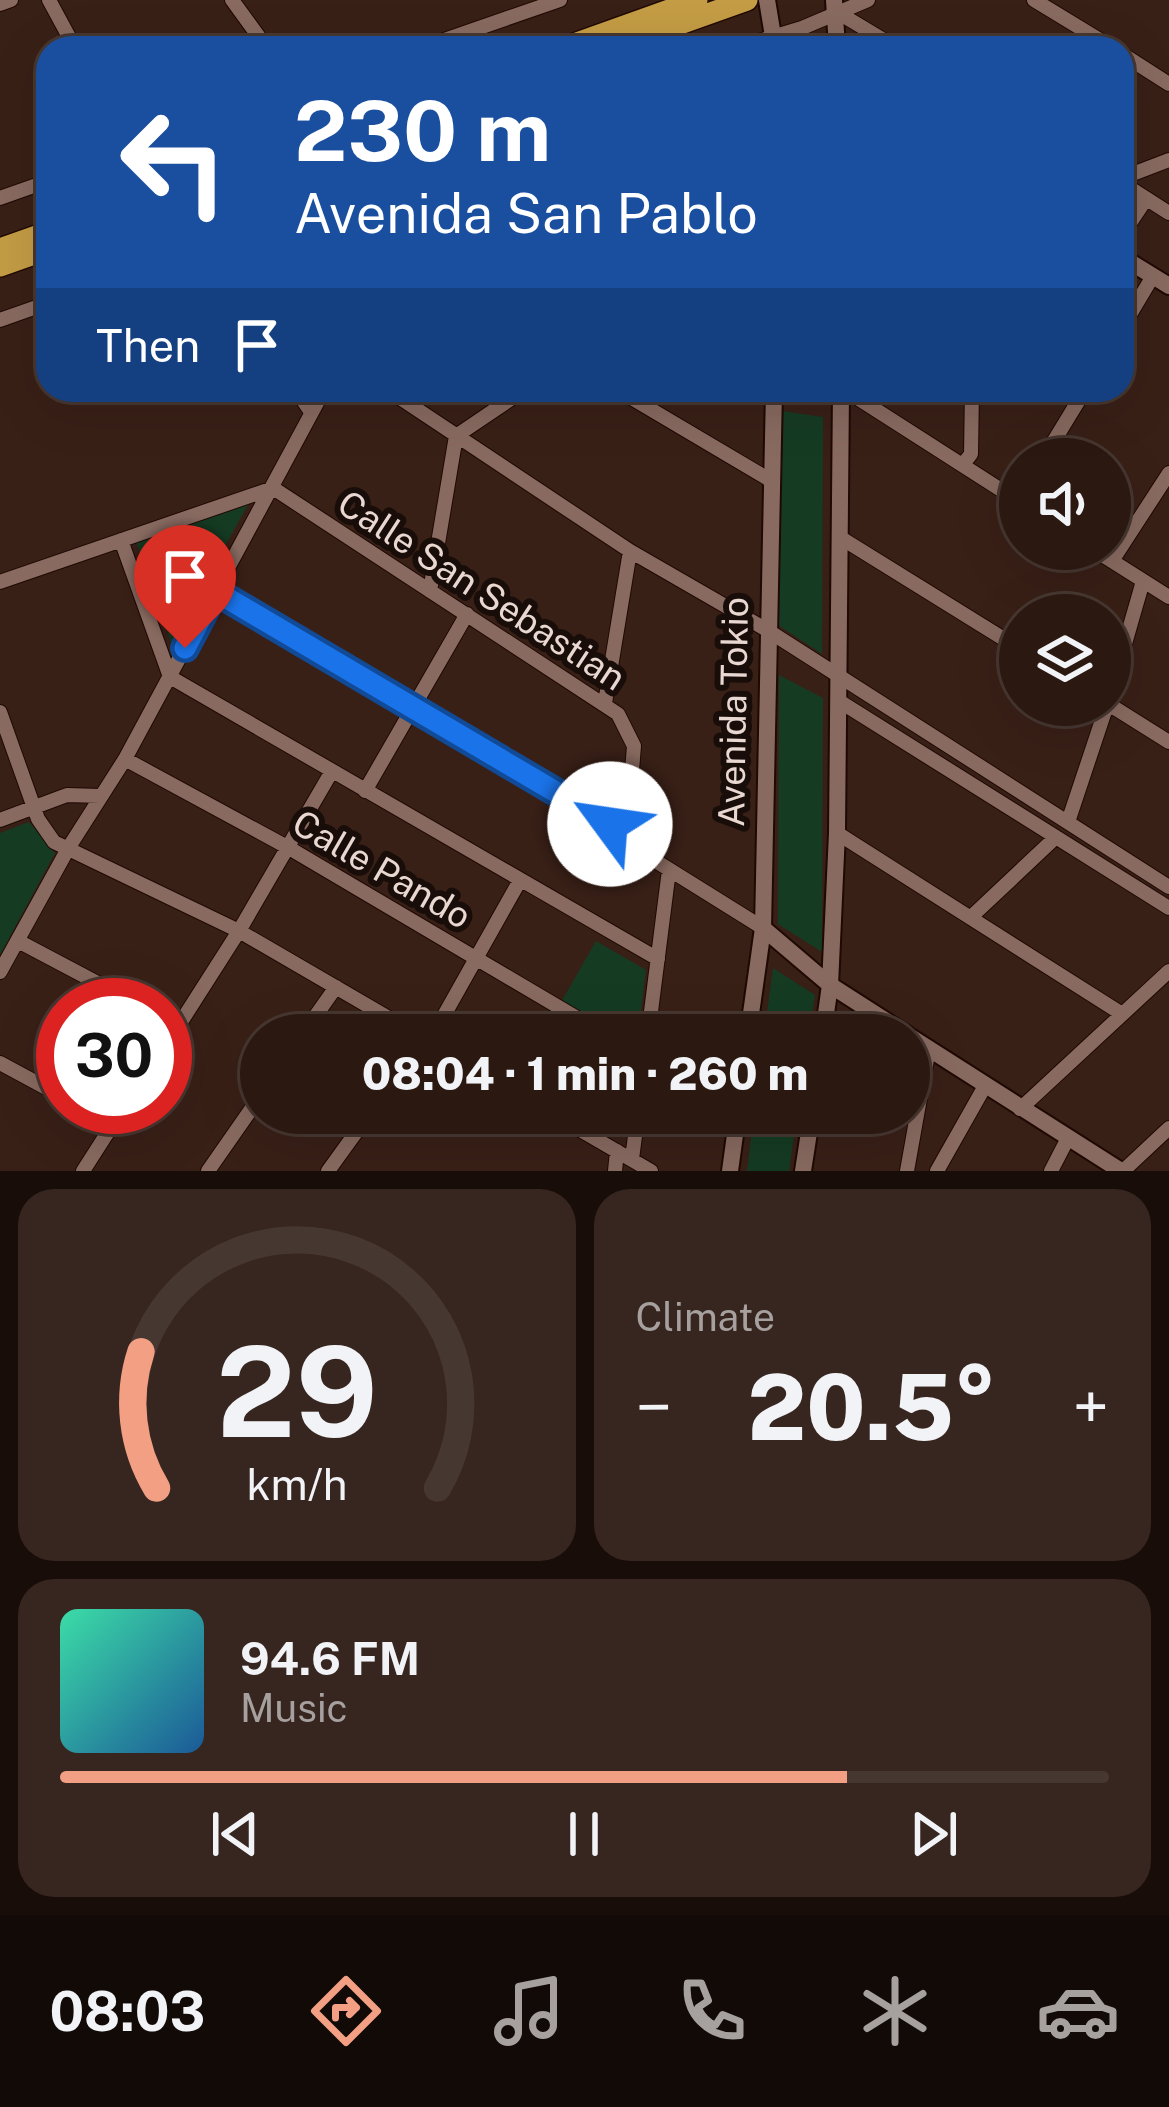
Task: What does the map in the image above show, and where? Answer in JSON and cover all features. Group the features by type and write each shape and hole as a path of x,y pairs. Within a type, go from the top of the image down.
{"highway":[{"path":"596,36 697,0"},
{"path":"646,36 747,0"},
{"path":"0,249 36,236"},
{"path":"0,266 36,253"}],"street":[{"path":"0,4 11,0"},
{"path":"49,0 68,36"},
{"path":"232,0 258,36"},
{"path":"456,36 560,0"},
{"path":"767,0 774,36"},
{"path":"785,36 835,6 868,0"},
{"path":"1034,0 1093,36"},
{"path":"835,6 836,36"},
{"path":"835,6 879,36"},
{"path":"1134,62 1169,84"},
{"path":"1134,176 1169,160"},
{"path":"0,199 36,186"},
{"path":"1134,190 1169,214"},
{"path":"1134,217 1146,199"},
{"path":"1134,264 1161,281 1134,314"},
{"path":"0,320 36,307"},
{"path":"304,402 311,412"},
{"path":"0,972 69,847 125,759 317,402"},
{"path":"406,402 630,551 767,630 1169,887"},
{"path":"430,591 456,436 506,402"},
{"path":"638,402 770,480"},
{"name":"Avenida Tokio","path":"751,1014 763,928 773,402"},
{"path":"826,1014 837,832 843,402"},
{"path":"863,402 999,487"},
{"path":"964,464 971,454 973,402"},
{"path":"1055,438 1077,402"},
{"path":"1131,531 1169,472"},
{"path":"0,582 273,488"},
{"name":"Calle San Sebastian","path":"273,488 605,703 626,724 634,746 627,831"},
{"path":"841,538 999,636"},
{"path":"122,540 170,677 658,959"},
{"path":"605,703 630,551"},
{"path":"1126,570 1169,597"},
{"path":"1131,624 1143,581"},
{"path":"215,591 627,831 638,850 763,928 830,985 876,1014"},
{"path":"365,791 467,614"},
{"path":"839,701 1169,908"},
{"path":"0,712 33,807 54,842 239,931 382,1014"},
{"path":"1131,717 1169,742"},
{"path":"1068,822 1101,726"},
{"name":"Calle Pando","path":"125,759 289,848 570,1014"},
{"path":"192,996 239,931 332,771"},
{"path":"0,820 79,792 100,796"},
{"path":"837,832 1122,1014"},
{"path":"971,917 1056,837"},
{"path":"651,1014 669,870"},
{"path":"446,1014 519,882"},
{"path":"18,940 89,978"},
{"path":"1020,1109 1169,971"},
{"path":"317,1014 336,987"},
{"path":"930,1049 1122,1171 1169,1128"},
{"path":"0,1063 36,1082"},
{"path":"937,1171 985,1086"},
{"path":"208,1171 240,1125"},
{"path":"83,1171 107,1134"},
{"path":"328,1171 355,1134"},
{"path":"587,1134 651,1171"},
{"path":"632,1159 635,1134"},
{"path":"730,1171 735,1134"},
{"path":"803,1171 809,1134"},
{"path":"907,1171 914,1134"},
{"path":"1051,1171 1067,1140"},
{"path":"615,1171 617,1151"}],"green space":[{"path":"782,411 823,417 822,654 778,625"},
{"path":"249,503 171,643 136,542"},
{"path":"779,675 823,698 822,952 778,924"},
{"path":"29,822 55,853 0,955 0,833"},
{"path":"596,941 646,970 641,1014 577,1014 560,1004"},
{"path":"773,968 815,995 812,1014 767,1014"},
{"path":"751,1134 794,1134 789,1171 747,1171"}],"route":[{"path":"185,648 215,591 610,824"}]}
